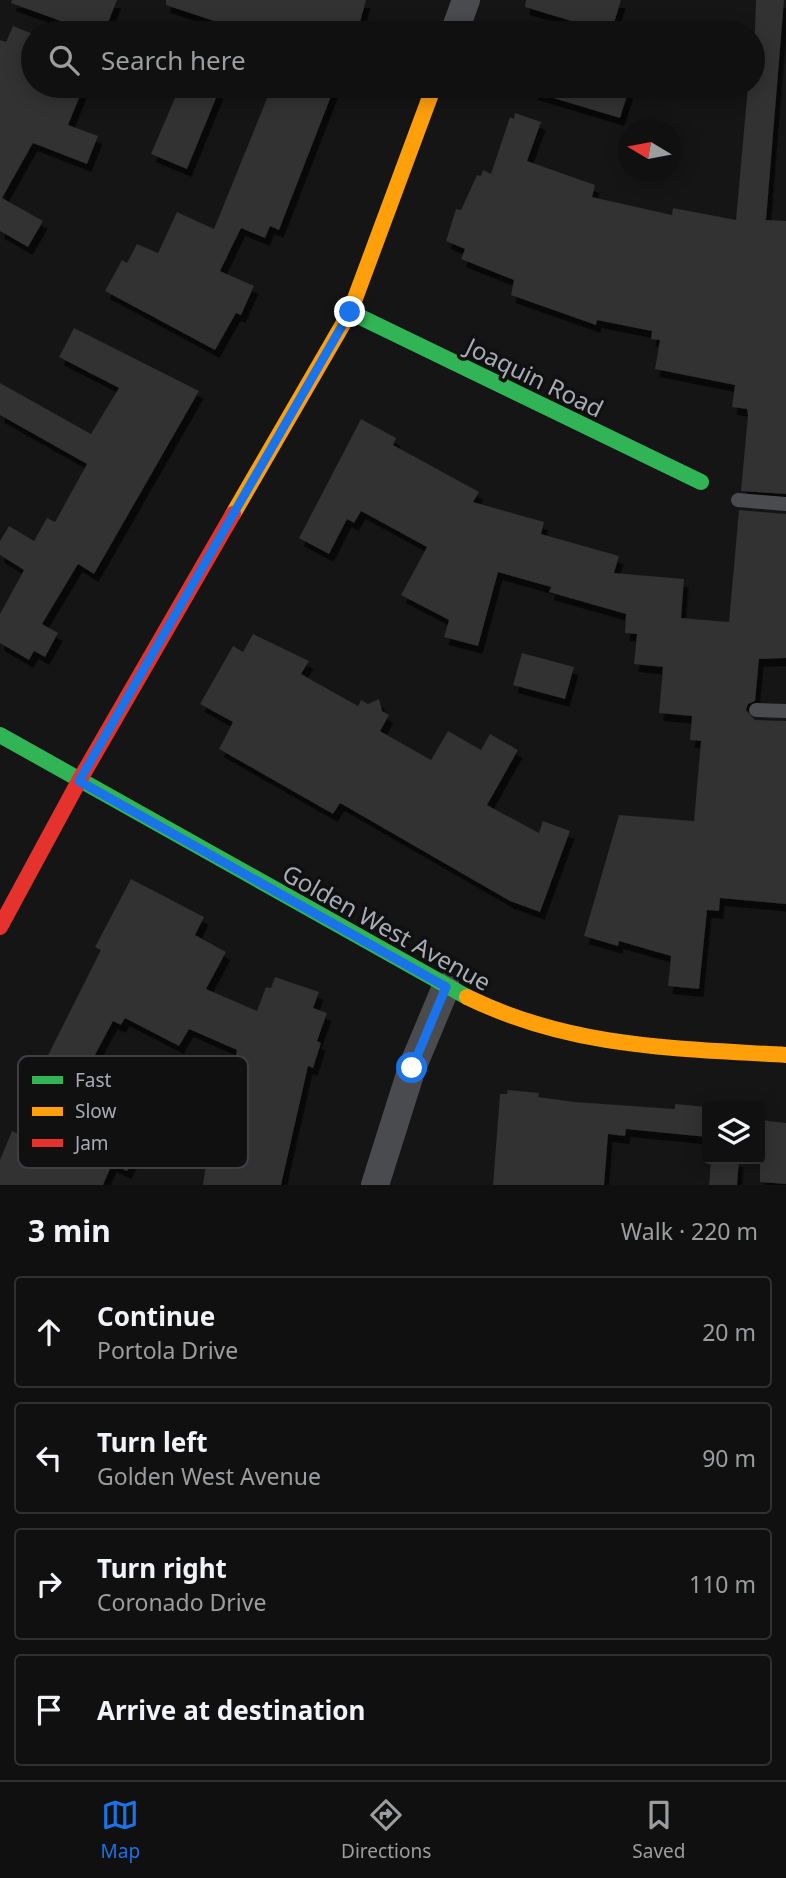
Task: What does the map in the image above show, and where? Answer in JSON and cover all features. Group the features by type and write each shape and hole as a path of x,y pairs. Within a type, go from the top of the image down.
{"street":[{"path":"458,21 466,0"},
{"path":"0,927 79,781 350,312 430,98"},
{"name":"Joaquin Road","path":"350,312 701,482"},
{"name":"Golden West Avenue","path":"0,736 446,987 496,1012 563,1034 614,1043 786,1055"},
{"path":"375,1185 407,1080 446,987"}],"lane":[{"path":"738,500 786,504"},
{"path":"756,710 786,711"}],"building":[{"path":"12,0 117,0 109,21 61,21 11,3"},
{"path":"166,0 366,0 360,21 214,21 166,5"},
{"path":"526,0 621,0 615,21 571,21 525,7"},
{"path":"756,0 784,0 766,220 786,221 786,494 741,491 748,415 747,409 732,407 735,385 655,369 660,340 651,339 652,331 597,320 596,325 511,295 514,280 461,259 465,249 446,241 456,209 461,210 477,175 481,176 483,170 491,174 510,117 514,119 515,113 541,122 527,161 595,185 592,197 672,215 673,208 736,220 747,98 765,98 765,21 755,21"},
{"path":"13,26 21,29 21,98 79,98 68,125 98,136 87,164 33,143 2,198 43,221 28,247 0,231 0,40 6,42"},
{"path":"175,98 216,98 187,169 151,154"},
{"path":"267,98 330,98 279,230 270,226 265,238 241,228 220,271 254,286 241,315 236,313 215,350 105,291 122,260 127,263 137,244 158,253 177,212 214,229"},
{"path":"553,98 626,98 620,118"},
{"path":"74,328 199,391 94,574 78,564 42,624 58,633 45,657 34,651 29,660 0,643 0,614 24,570 0,555 0,541 9,526 34,541 47,518 55,522 87,464 0,415 0,383 91,434 119,388 59,357"},
{"path":"361,419 396,438 393,445 479,492 473,502 544,522 541,534 619,556 614,573 684,579 681,618 729,622 739,510 786,514 786,658 759,659 755,701 748,704 746,710 755,720 786,721 786,904 720,898 719,911 707,910 699,989 668,986 671,956 619,941 618,946 584,936 619,815 694,821 701,741 690,740 692,716 659,713 663,667 634,664 637,634 625,633 626,614 549,592 551,587 498,572 478,646 444,637 449,620 401,595 427,547 361,511 354,523 347,519 329,554 299,538"},
{"path":"253,634 309,661 301,674 358,706 361,700 368,704 379,699 382,711 389,715 380,731 431,760 448,731 481,750 490,734 518,750 487,805 539,833 543,821 570,831 540,912 510,901 340,803 333,814 219,749 233,722 200,704 233,646 243,652"},
{"path":"522,653 574,667 565,699 513,685"},
{"path":"131,879 204,917 195,935 226,952 206,989 257,1011 266,987 271,988 275,977 319,992 313,1008 327,1013 317,1041 321,1043 313,1068 308,1066 281,1185 203,1185 205,1168 248,1168 248,1056 236,1056 237,1050 189,1029 179,1046 125,1018 121,1025 113,1021 94,1056 48,1056 101,950 95,947"},
{"path":"508,1090 539,1093 538,1097 575,1102 675,1109 675,1104 702,1107 702,1137 626,1129 625,1136 608,1134 604,1185 493,1185 500,1094 507,1094"},
{"path":"765,1121 786,1123 786,1184 760,1182 760,1164 765,1164"},
{"path":"12,1131 18,1134 18,1168 110,1168 103,1185 0,1185 0,1160"},
{"path":"711,1164 739,1164 737,1185 709,1185"}],"traffic: fast":[{"path":"350,312 701,482"},
{"path":"0,735 467,997"}],"traffic: slow":[{"path":"233,514 350,312 430,98"},
{"path":"467,997 506,1014 584,1036 663,1047 786,1055"}],"traffic: jam":[{"path":"0,927 79,781 233,514"}],"route":[{"path":"350,312 79,781 446,987 412,1068"}]}
